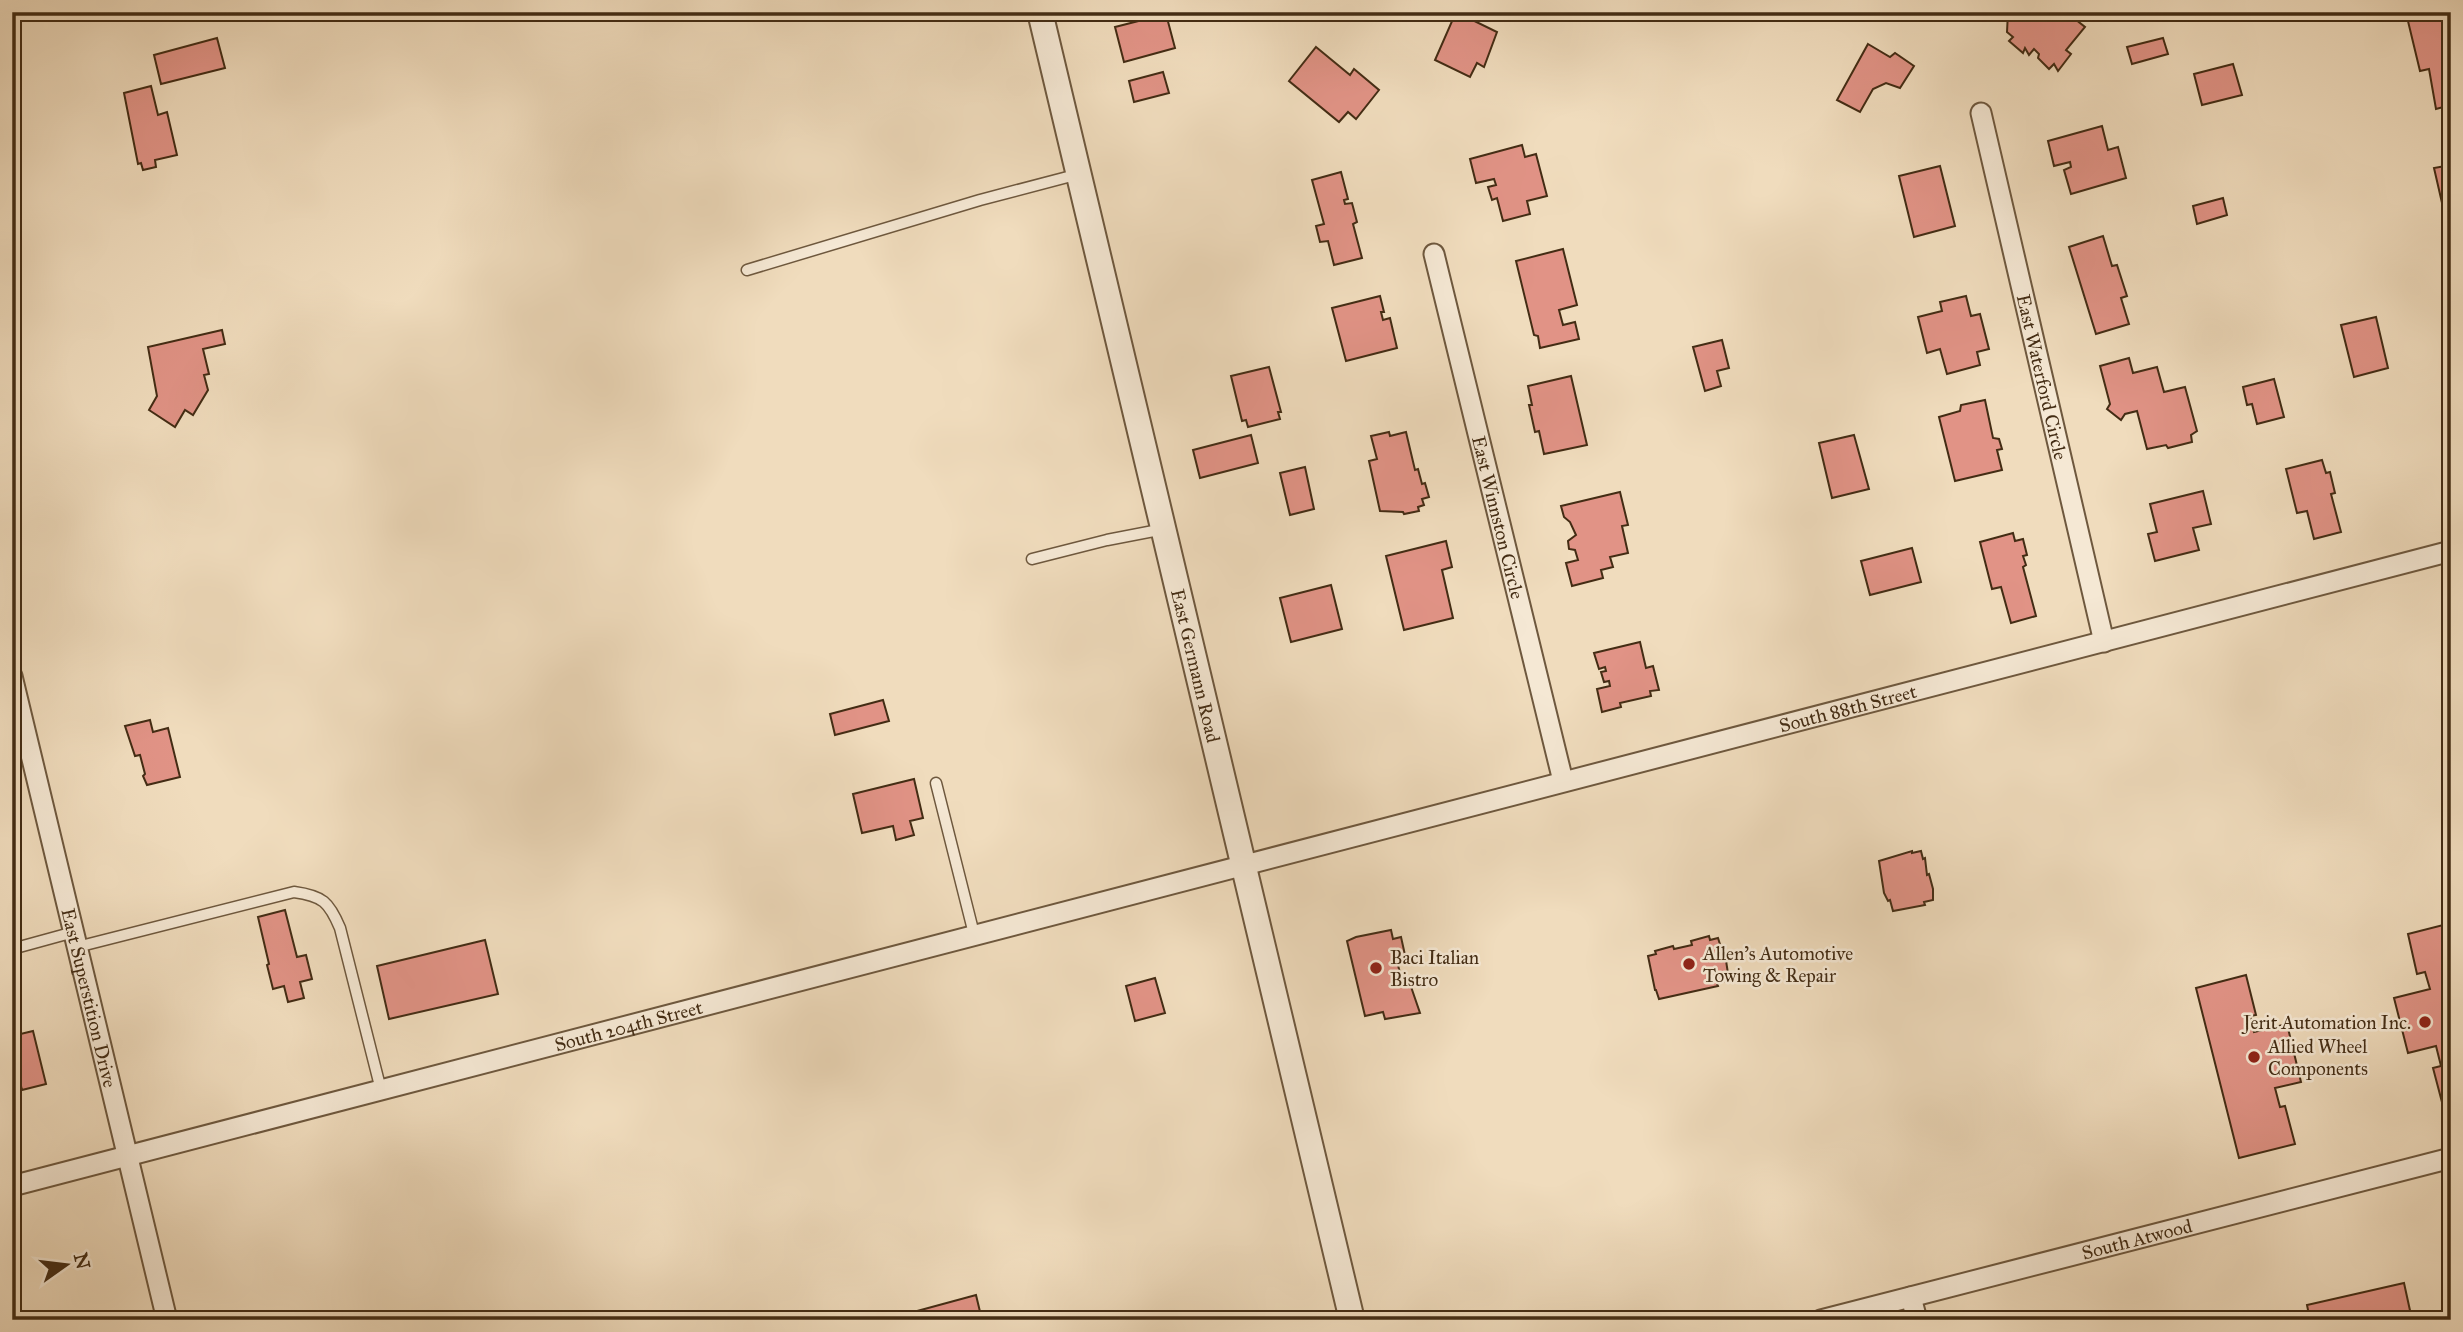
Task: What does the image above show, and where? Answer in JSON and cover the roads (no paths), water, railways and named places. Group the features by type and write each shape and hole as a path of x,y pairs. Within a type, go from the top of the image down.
{"street":[{"name":"East Germann Road","path":"1040,12 1352,1320"},
{"name":"East Waterford Circle","path":"1981,113 2104,642"},
{"name":"East Winnston Circle","path":"1434,254 1563,781"},
{"name":"South 88th Street","path":"1245,864 2451,551"},
{"name":"East Superstition Drive","path":"12,676 167,1320"},
{"name":"South 204th Street","path":"12,1186 1245,864"},
{"name":"South Atwood","path":"1821,1320 2451,1158"},
{"path":"1912,1297 1917,1320"}],"lane":[{"path":"747,270 980,200 1079,174"},
{"path":"1032,559 1164,529"},
{"path":"936,783 974,934"},
{"path":"12,949 75,940 294,892 315,895 331,907 340,928 381,1090"}],"place":[{"name":"Allen's Automotive Towing & Repair","path":"1689,964"},
{"name":"Baci Italian Bistro","path":"1376,968"},
{"name":"Jerit Automation Inc.","path":"2425,1022"},
{"name":"Allied Wheel Components","path":"2254,1057"}]}
